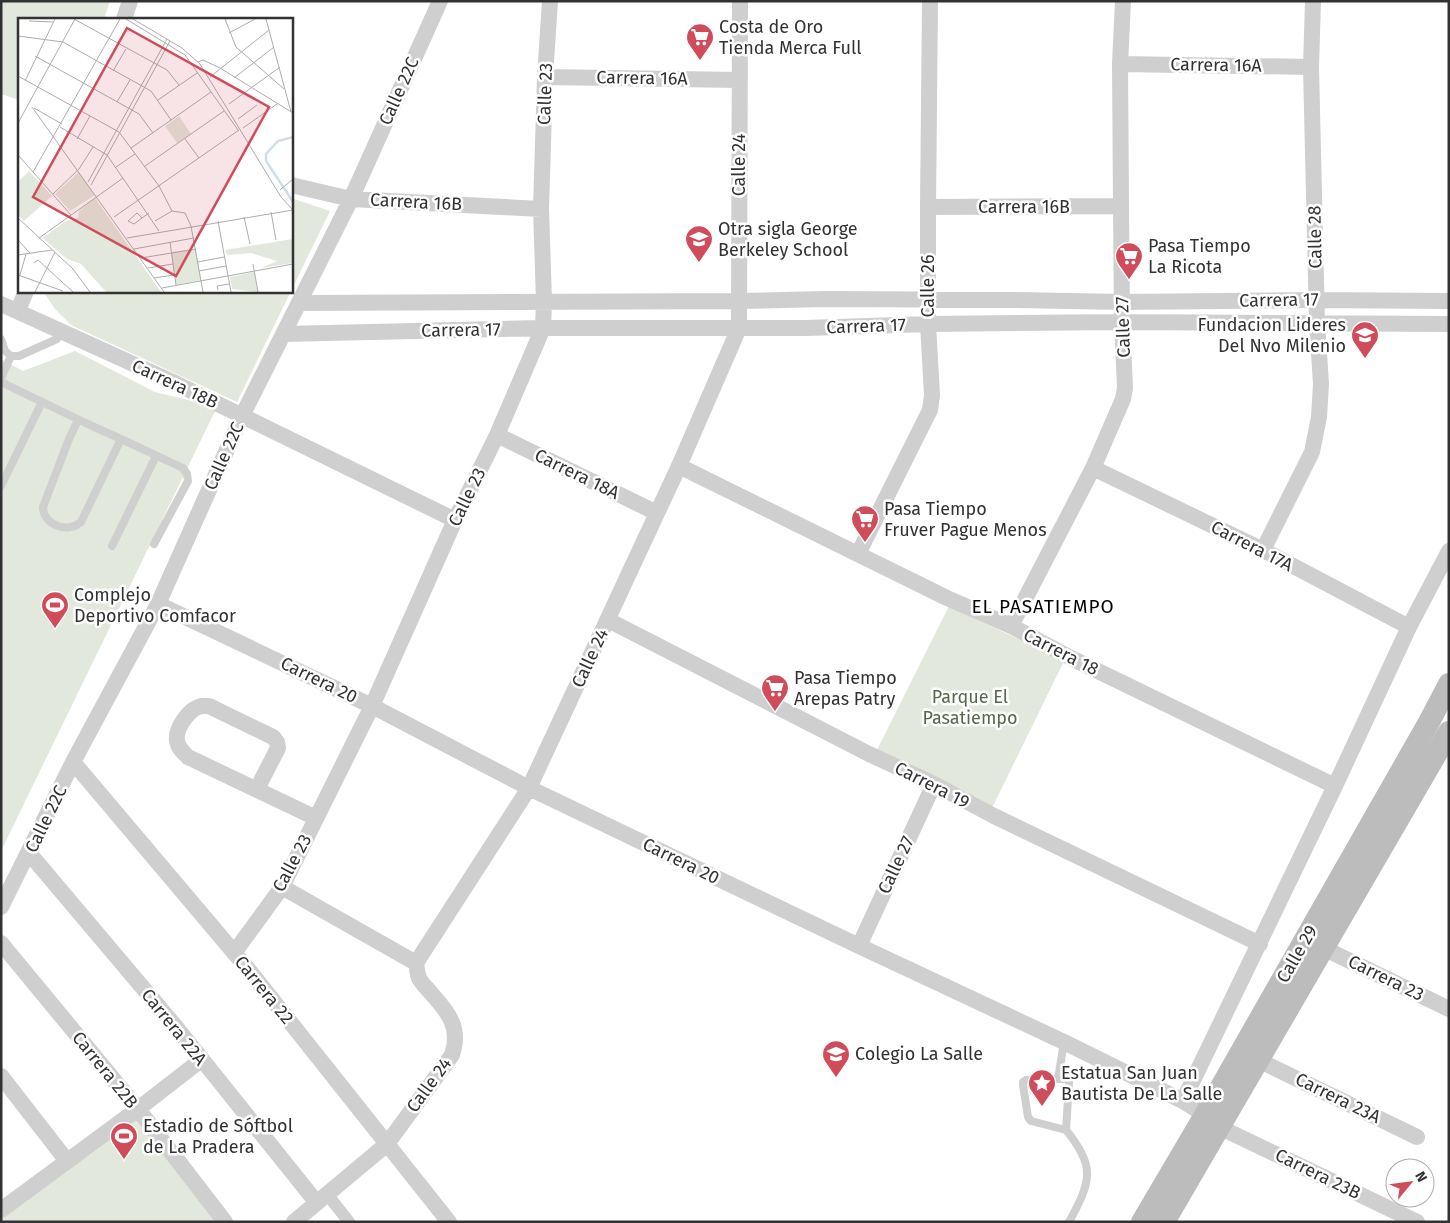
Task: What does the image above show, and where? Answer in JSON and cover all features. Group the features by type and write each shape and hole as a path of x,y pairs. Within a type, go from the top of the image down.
{"main road":[{"name":"Calle 29","path":"1142,1222 1212,1121 1258,1060 1323,948 1442,729 1449,684"},
{"name":"Calle 29","path":"1164,1222 1212,1121 1442,729"}],"street":[{"path":"124,18 130,1"},
{"name":"Calle 22C","path":"1,907 74,762 158,604 242,416 352,199 440,1"},
{"name":"Calle 23","path":"234,953 282,887 372,706 455,520 497,435 543,328 542,209 545,77 550,1"},
{"name":"Calle 24","path":"294,1222 386,1144 452,1056 456,1044 456,1034 451,1017 418,976 416,963 529,788 679,466 739,328 738,80 740,1"},
{"name":"Calle 26","path":"858,554 930,410 932,395 928,324 930,1"},
{"name":"Calle 27","path":"1011,626 1093,468 1123,399 1125,388 1122,322 1121,206 1120,64 1122,1"},
{"name":"Calle 28","path":"1263,550 1312,452 1319,417 1321,384 1317,322 1312,67 1313,1"},
{"name":"Carrera 16A","path":"1120,64 1312,67"},
{"name":"Carrera 16A","path":"545,77 738,80"},
{"name":"Carrera 16B","path":"292,185 352,199 542,209"},
{"name":"Carrera 16B","path":"928,207 1121,206"},
{"path":"18,311 26,292"},
{"name":"Carrera 17","path":"300,303 827,299 1122,302 1317,300 1449,302"},
{"name":"Carrera 18B","path":"1,304 173,382 455,520"},
{"name":"Carrera 17","path":"284,334 543,328 807,328 928,324 1122,322 1449,324"},
{"name":"Carrera 18A","path":"497,435 657,513"},
{"name":"Carrera 18","path":"679,466 947,598 1011,626 1071,658 1335,786"},
{"name":"Carrera 17A","path":"1093,468 1263,550 1409,627"},
{"path":"1183,1101 1260,944 1409,627 1449,551"},
{"name":"Carrera 20","path":"158,604 372,706 529,788 1064,1042 1183,1101 1212,1121"},
{"name":"Carrera 19","path":"608,620 861,750 1260,944"},
{"path":"256,789 278,748 277,742 273,737 209,706 200,706 191,711 180,724 176,740 180,749 188,757 316,818"},
{"name":"Carrera 22","path":"74,762 234,953 449,1222"},
{"name":"Calle 27","path":"859,946 934,784"},
{"name":"Carrera 22A","path":"29,853 176,1027 201,1060 322,1198 350,1222"},
{"path":"282,887 416,963"},
{"name":"Carrera 22B","path":"1,943 138,1109 225,1222"},
{"name":"Carrera 23","path":"1323,948 1449,1009"},
{"path":"1,1210 201,1060"},
{"name":"Carrera 23A","path":"1258,1060 1417,1137"},
{"path":"1,1076 67,1161"},
{"name":"Carrera 23B","path":"1212,1121 1417,1222"}],"lane":[{"path":"1,340 5,352 11,356 19,356 56,339 60,331"},
{"path":"1,378 11,356"},
{"path":"1,382 183,468 187,474 188,481 154,544"},
{"path":"1,486 42,402"},
{"path":"78,420 43,507 43,513 48,520 60,528 71,528 81,522 121,439"},
{"path":"112,546 156,456"},
{"path":"1058,1079 1064,1042"},
{"path":"1066,1130 1068,1079 1026,1080 1023,1082 1028,1118 1031,1121 1066,1130 1077,1145 1084,1160 1088,1175 1083,1194 1068,1222"}],"green space":[{"path":"1,1 110,1 104,18 18,18 18,100 1,94"},
{"path":"292,198 330,211 292,289"},
{"path":"44,292 291,292 237,402 71,325 55,309"},
{"name":"Complejo Deportivo Comfacor","path":"75,351 155,392 217,407 1,851 1,359 23,371"},
{"name":"Parque El Pasatiempo","path":"949,606 1064,661 992,808 877,750"},
{"name":"Estadio de Sóftbol de La Pradera","path":"138,1109 225,1222 1,1222 1,1211"}],"place":[{"name":"Costa de Oro Tienda Merca Full","path":"700,61"},
{"name":"Otra sigla George Berkeley School","path":"699,263"},
{"name":"Pasa Tiempo La Ricota","path":"1129,280"},
{"name":"Fundacion Lideres Del Nvo Milenio","path":"1365,359"},
{"name":"Pasa Tiempo Fruver Pague Menos","path":"865,543"},
{"name":"Complejo Deportivo Comfacor","path":"55,629"},
{"name":"Pasa Tiempo Arepas Patry","path":"775,712"},
{"name":"Colegio La Salle","path":"836,1078"},
{"name":"Estatua San Juan Bautista De La Salle","path":"1042,1107"},
{"name":"Estadio de Sóftbol de La Pradera","path":"124,1160"}],"district":[{"name":"EL PASATIEMPO","path":"1043,606"}]}
